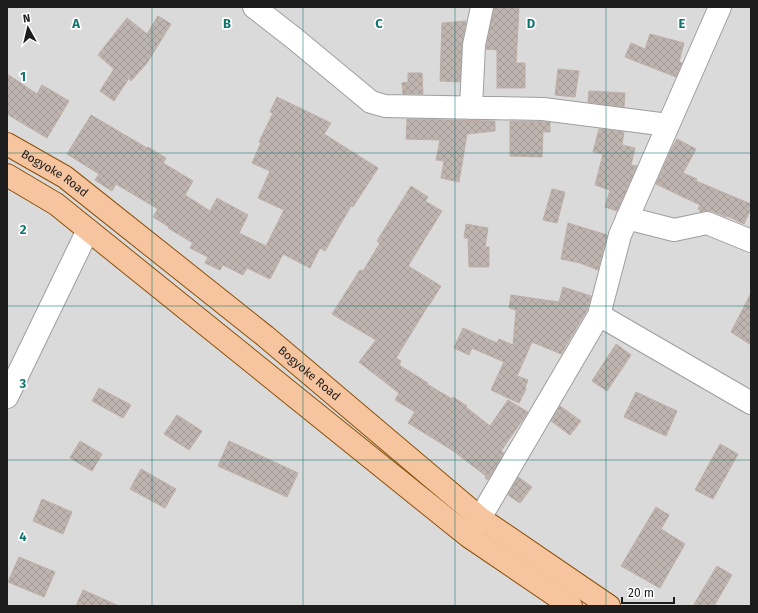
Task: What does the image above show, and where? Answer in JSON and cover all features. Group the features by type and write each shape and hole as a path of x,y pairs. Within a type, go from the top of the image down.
{"main road":[{"name":"Bogyoke Road","path":"7,144 65,177 265,336 474,527 609,606"},
{"name":"Bogyoke Road","path":"7,174 56,204 474,527 571,606"}],"street":[{"path":"254,7 371,102 386,106 543,109 668,125"},
{"path":"470,108 474,45 482,7"},
{"path":"474,527 599,315 620,235 720,7"},
{"path":"628,218 674,230 707,223 751,241"},
{"path":"7,397 88,230"},
{"path":"599,315 751,403"}],"shaded area":[{"path":"7,7 751,7 751,606 7,606"}],"building":[{"path":"494,7 519,7 516,63 525,63 525,88 497,88 497,50 486,49"},
{"path":"158,16 171,24 147,63 131,81 129,78 114,101 100,91 114,69 98,55 127,18 147,34"},
{"path":"466,21 462,44 460,82 440,81 442,23"},
{"path":"650,34 684,43 679,62 682,63 676,77 625,57 631,43 645,49"},
{"path":"558,69 579,71 575,97 555,95"},
{"path":"408,73 422,73 423,94 403,94 402,83 408,82"},
{"path":"7,74 37,94 42,85 69,101 47,138 7,114"},
{"path":"589,91 625,93 624,107 588,102"},
{"path":"277,97 331,123 324,134 378,168 353,207 351,206 325,251 320,248 310,268 283,254 270,279 247,268 243,275 223,265 220,270 205,263 208,257 190,248 193,243 153,217 158,209 116,184 112,191 95,180 99,174 67,154 91,115 166,158 163,163 193,181 185,195 210,211 217,198 248,215 239,233 266,246 284,210 258,198 270,171 252,163 261,143 259,142 273,113 270,112"},
{"path":"407,119 495,121 495,131 467,134 459,182 441,178 444,161 436,160 440,140 406,139"},
{"path":"510,121 550,122 550,132 543,132 542,157 510,156"},
{"path":"599,129 624,132 622,145 635,148 631,165 637,166 617,211 605,207 610,190 595,185 603,154 593,152"},
{"path":"677,139 696,149 683,173 697,179 696,181 751,204 751,208 744,224 712,211 700,212 698,209 700,205 656,184"},
{"path":"411,186 428,197 425,201 442,211 408,266 441,286 396,358 401,361 399,365 428,383 427,384 467,406 466,407 490,426 508,400 528,412 501,451 504,453 488,480 485,478 486,476 452,450 408,423 415,412 395,400 399,393 359,362 376,340 332,314 360,270 363,271 380,243 377,241"},
{"path":"552,189 565,192 557,223 543,220"},
{"path":"568,223 607,235 598,270 580,263 561,259"},
{"path":"466,224 488,228 485,247 489,247 489,267 469,267 468,238 464,238"},
{"path":"563,287 591,296 587,310 561,354 532,342 517,376 528,380 526,389 519,403 491,390 504,362 472,348 469,355 454,348 463,328 497,343 499,339 513,345 516,310 509,308 511,295 559,302"},
{"path":"751,293 751,345 731,332"},
{"path":"616,344 631,355 607,391 592,381"},
{"path":"99,388 131,405 123,418 92,401"},
{"path":"636,392 677,411 666,436 624,417"},
{"path":"560,406 581,421 570,435 551,421"},
{"path":"177,415 202,431 189,450 164,434"},
{"path":"80,441 102,454 92,471 70,458"},
{"path":"229,441 298,473 287,497 218,466"},
{"path":"720,444 738,454 713,499 695,490"},
{"path":"141,469 176,489 165,508 130,489"},
{"path":"518,477 532,487 520,503 508,495"},
{"path":"42,499 72,512 63,534 33,521"},
{"path":"656,507 669,515 661,529 685,544 660,588 621,566"},
{"path":"19,557 55,572 44,597 8,582"},
{"path":"717,566 732,575 714,606 693,606"},
{"path":"83,590 119,606 76,606"}]}
